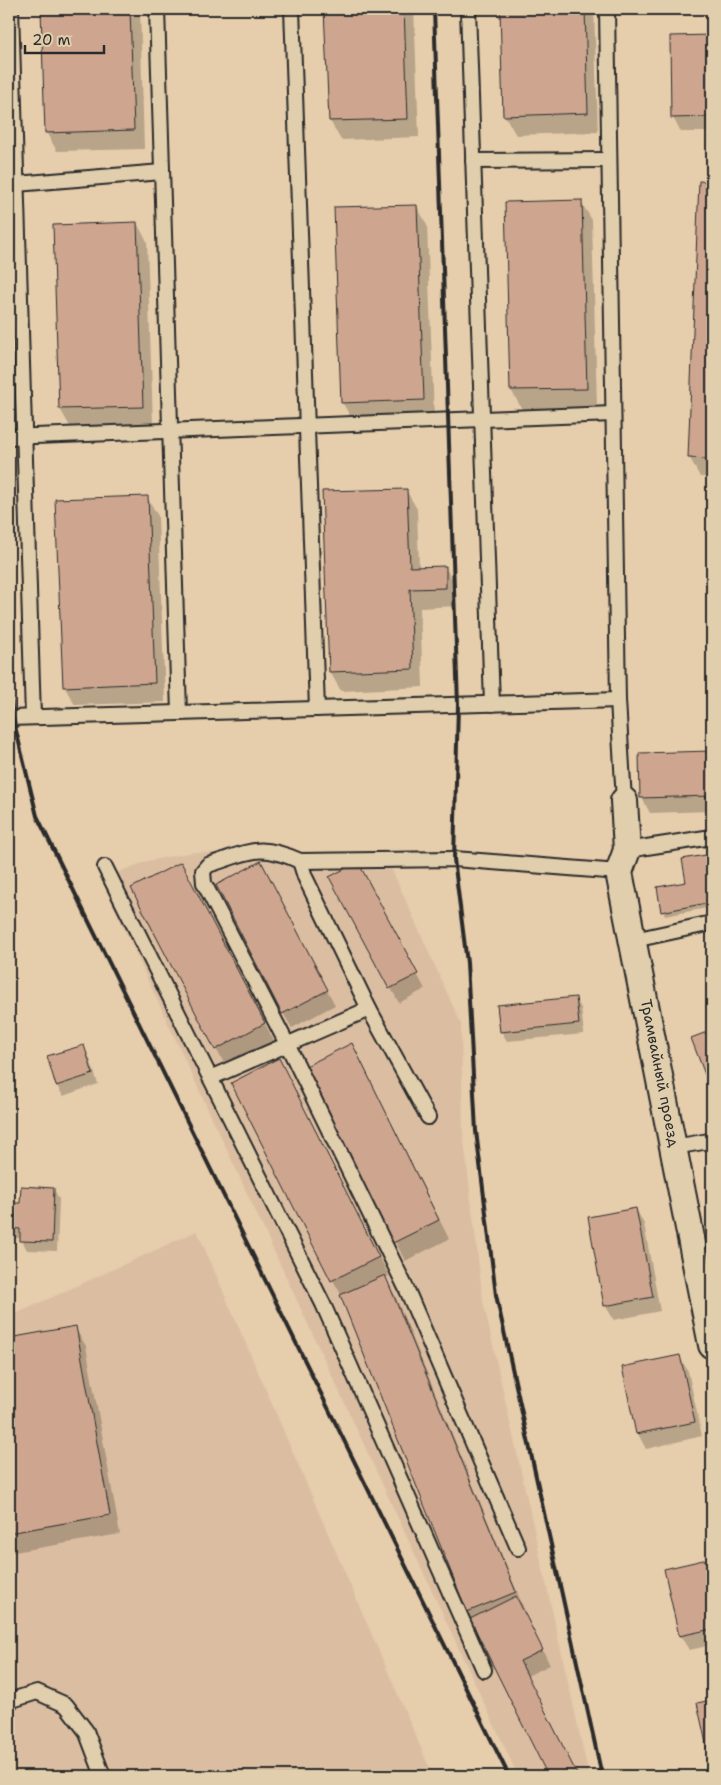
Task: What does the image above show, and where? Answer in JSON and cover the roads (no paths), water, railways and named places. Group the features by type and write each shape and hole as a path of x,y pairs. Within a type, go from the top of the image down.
{"street":[{"name":"Трамвайный проезд","path":"624,801 623,861 634,940 711,1333"}],"lane":[{"path":"11,9 33,717"},
{"path":"157,9 179,713"},
{"path":"292,9 317,709"},
{"path":"468,9 492,704"},
{"path":"607,9 618,700 624,801"},
{"path":"473,161 609,160"},
{"path":"16,184 162,172"},
{"path":"9,437 613,414"},
{"path":"9,718 618,700"},
{"path":"518,1548 407,1290 288,1046 204,883 202,871 208,865 259,849 279,852 300,861 454,859 623,861 712,837"},
{"path":"300,861 304,877 370,1009 428,1117"},
{"path":"105,867 322,1304 484,1670"},
{"path":"634,940 712,923"},
{"path":"210,1078 288,1046 370,1009"},
{"path":"674,1147 709,1141 712,1143"},
{"path":"9,1701 37,1692 66,1705 86,1731 103,1776"}],"railway":[{"path":"434,9 458,705 454,859 467,963 476,1131 496,1295 602,1776"},
{"path":"9,678 13,718 37,816 509,1776"}]}
